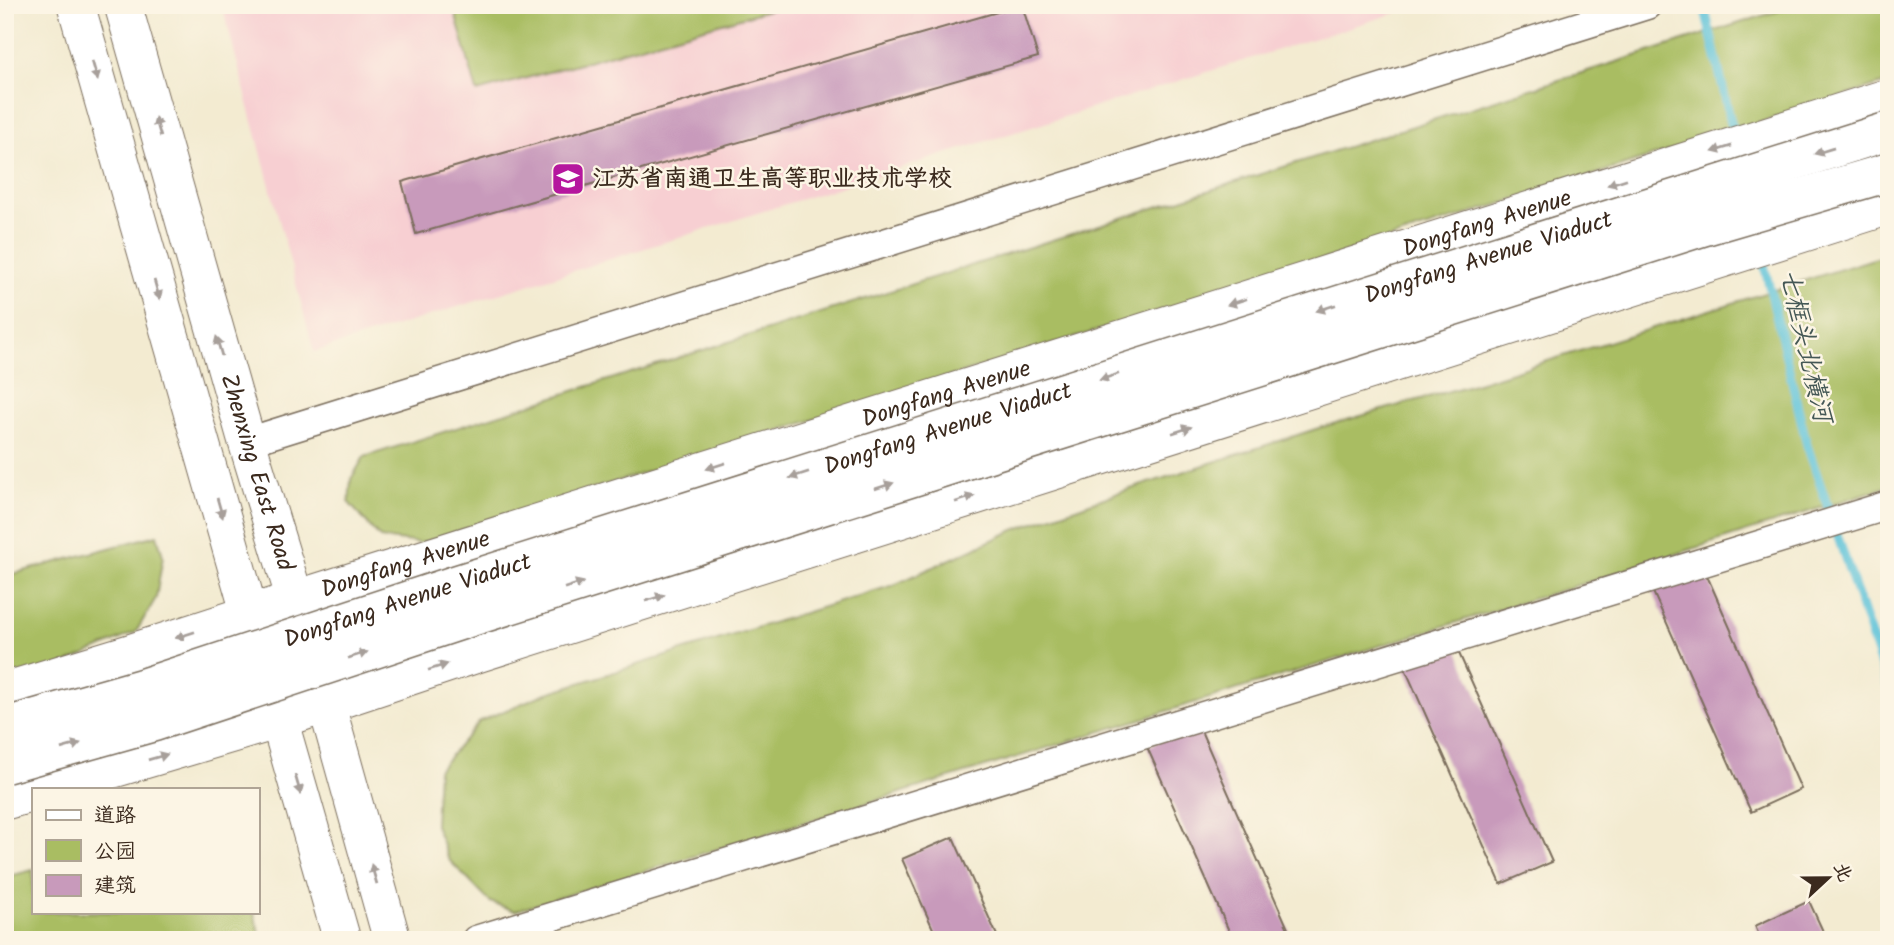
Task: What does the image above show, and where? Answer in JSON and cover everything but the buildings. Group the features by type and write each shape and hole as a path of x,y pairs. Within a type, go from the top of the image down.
{"highway":[{"name":"Dongfang Avenue Viaduct","path":"5,727 142,688 497,571 1889,131"},
{"name":"Dongfang Avenue Viaduct","path":"5,764 154,722 468,618 1702,227 1889,172"}],"main road":[{"name":"Zhenxing East Road","path":"76,5 342,940"},
{"name":"Zhenxing East Road","path":"123,5 247,442 326,702 392,940"},
{"name":"Dongfang Avenue","path":"5,691 1889,97"},
{"path":"49,788 279,720 326,702 1889,206"},
{"path":"5,801 32,793"}],"street":[{"path":"247,442 1610,10 1647,5"},
{"path":"476,940 1877,509"}],"shaded area":[{"name":"江苏省南通卫生高等职业技术学校","path":"222,5 1421,5 314,352"}],"green space":[{"path":"453,5 786,5 477,92"},
{"path":"1797,5 1889,5 1889,82 421,543 380,538 349,503 351,479 364,457"},
{"path":"1889,254 1889,486 1614,574 515,911 490,902 449,860 435,825 438,770 480,721 544,694 894,585 1014,530 1115,494 1322,427 1474,384"},
{"path":"157,535 163,556 156,598 136,632 5,691 5,576"},
{"path":"32,870 32,914 254,914 261,940 5,940 5,877"}],"waterway":[{"name":"七框头北横河","path":"1704,5 1734,136"},
{"name":"七框头北横河","path":"1762,256 1807,445 1889,689"}],"place":[{"name":"江苏省南通卫生高等职业技术学校","path":"568,179"}]}
